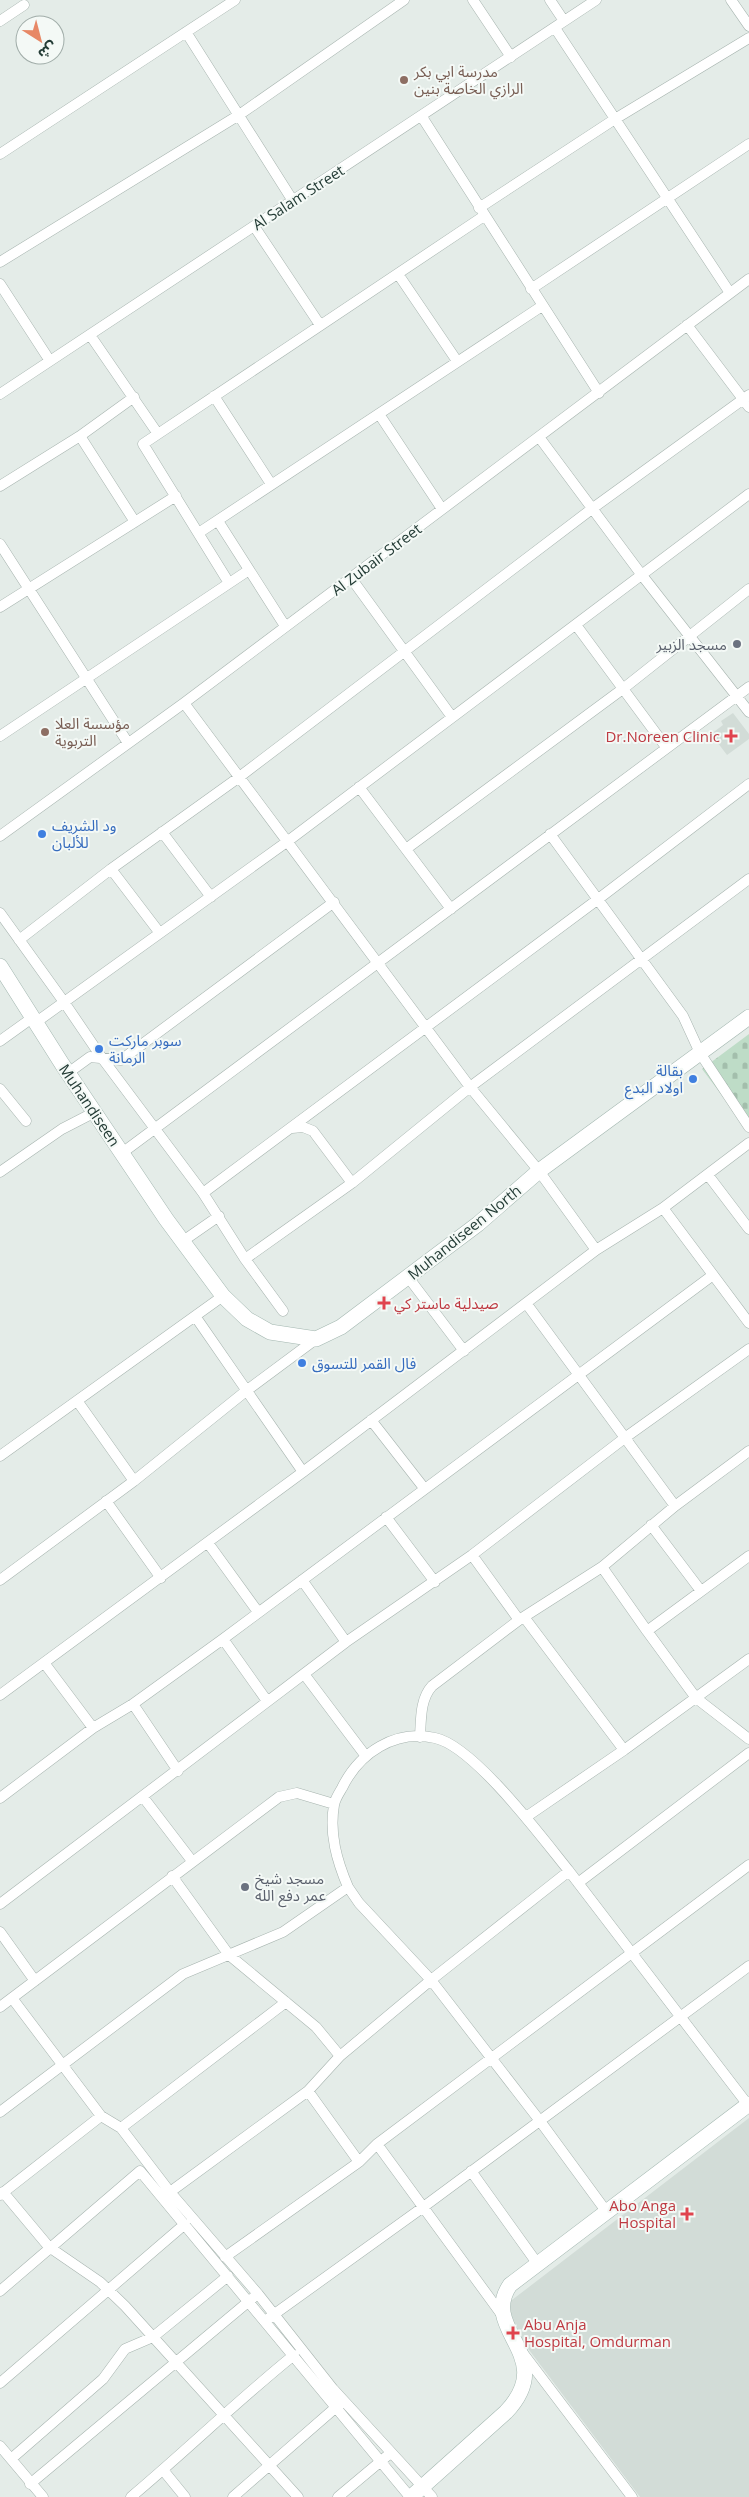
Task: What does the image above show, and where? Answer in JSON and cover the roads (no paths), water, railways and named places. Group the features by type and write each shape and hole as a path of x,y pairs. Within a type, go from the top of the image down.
{"main road":[{"name":"Muhandiseen","path":"0,966 68,1073 183,1241"},
{"name":"Muhandiseen North","path":"316,1339 341,1327 478,1224 539,1171 749,1017"},
{"path":"183,1241 223,1296 247,1319 262,1328 287,1336 316,1339"},
{"path":"411,2497 428,2492 513,2405 523,2387 525,2377 523,2358 520,2348 502,2315 502,2299 505,2292 537,2263 748,2104"}],"street":[{"path":"0,154 235,0"},
{"path":"0,262 239,115 404,0"},
{"path":"473,0 511,57"},
{"path":"550,0 564,21"},
{"name":"Al Salam Street","path":"0,394 422,117 596,0"},
{"path":"732,0 749,26"},
{"path":"0,21 24,5"},
{"path":"556,28 730,293"},
{"path":"186,32 293,201"},
{"path":"229,583 200,532 143,444 398,274 482,212 615,119 749,38"},
{"path":"422,117 599,393"},
{"path":"531,289 749,144"},
{"path":"254,226 320,325"},
{"path":"398,274 457,362"},
{"name":"Al Zubair Street","path":"0,836 184,703 749,279"},
{"path":"0,284 50,361"},
{"path":"200,532 542,306"},
{"path":"19,940 111,869 238,778 593,508 747,400 687,325"},
{"path":"90,335 158,434"},
{"path":"214,396 271,484"},
{"path":"0,486 80,436 134,398"},
{"path":"380,414 442,509"},
{"path":"80,436 135,522"},
{"path":"539,437 641,574 749,712"},
{"path":"0,607 176,496"},
{"path":"0,1041 64,1002 288,841 641,574 748,496"},
{"path":"218,521 285,626"},
{"path":"0,544 128,744"},
{"path":"0,736 249,570"},
{"path":"351,578 452,717"},
{"path":"406,849 624,688 688,635 749,589"},
{"path":"576,625 666,747"},
{"path":"122,1153 379,964 666,747 749,687"},
{"path":"184,703 470,1087 539,1171 596,1250"},
{"path":"203,1193 597,900 749,784"},
{"path":"359,787 451,909"},
{"path":"162,832 211,897"},
{"path":"550,834 683,1016 700,1053 749,1126"},
{"path":"111,869 159,932"},
{"path":"245,1259 352,1183 470,1087 749,879"},
{"path":"68,1073 90,1057 121,1060 334,902"},
{"path":"0,913 102,1058 203,1193 245,1259 283,1311"},
{"path":"0,1089 26,1121"},
{"path":"0,1172 62,1129 95,1112"},
{"path":"290,1128 304,1127 314,1131 352,1183"},
{"path":"0,1695 45,1664 208,1543 596,1250 663,1208 749,1143"},
{"path":"708,1175 749,1229"},
{"path":"663,1208 749,1323"},
{"path":"183,1241 218,1216"},
{"path":"0,1798 93,1728 133,1704 223,1639 713,1275"},
{"path":"408,1277 464,1351"},
{"path":"0,1456 78,1402 223,1296"},
{"path":"526,1304 626,1437 675,1506"},
{"path":"195,1316 302,1472"},
{"path":"0,1580 134,1481 246,1391 316,1339"},
{"path":"0,1904 144,1797 346,1642 435,1582 626,1437 749,1348"},
{"path":"78,1402 134,1481"},
{"path":"370,1420 424,1488"},
{"path":"420,1737 423,1702 426,1692 522,1619 602,1567 675,1506 749,1451"},
{"path":"106,1501 161,1578"},
{"path":"386,1517 435,1582"},
{"path":"651,1525 701,1591"},
{"path":"208,1543 258,1612"},
{"path":"472,1555 624,1750"},
{"path":"647,1631 749,1556"},
{"path":"602,1567 696,1698 749,1739"},
{"path":"302,1580 346,1642"},
{"path":"223,1639 267,1701"},
{"path":"526,1817 624,1750 749,1660"},
{"path":"45,1664 93,1728"},
{"path":"304,1674 365,1755"},
{"path":"133,1704 178,1770"},
{"path":"606,2211 540,2121 431,1980 359,1902 348,1886 339,1864 334,1843 334,1804 345,1782 365,1755 386,1742 404,1737 435,1738 462,1753 526,1817 748,2104"},
{"path":"578,1883 749,1752"},
{"path":"0,2007 192,1861 286,1794 297,1793 334,1804"},
{"path":"144,1797 192,1861"},
{"path":"225,2257 359,2162 377,2144 493,2059 749,1864"},
{"path":"170,2192 308,2091 340,2056 431,1980 569,1871"},
{"path":"172,1876 229,1955 316,2027 340,2056"},
{"path":"0,2112 183,1974 283,1932 348,1886"},
{"path":"0,1932 35,1981"},
{"path":"264,2322 306,2294 749,1966"},
{"path":"12,1998 101,2116 120,2128 170,2192 258,2294 333,2389 341,2403"},
{"path":"120,2128 286,2002"},
{"path":"308,2091 359,2162"},
{"path":"101,2116 2,2194 49,2248 109,2290 178,2362 271,2464 298,2497"},
{"path":"377,2144 502,2315"},
{"path":"0,2291 139,2171 249,2301 264,2322 341,2403 386,2457 411,2497"},
{"path":"471,2171 537,2263"},
{"path":"0,2383 185,2224"},
{"path":"11,2459 103,2379 125,2350 153,2338 228,2276"},
{"path":"30,2484 258,2294"},
{"path":"520,2348 632,2497"},
{"path":"131,2497 192,2445 214,2421 226,2416 243,2397 294,2355"},
{"path":"233,2497 341,2403"},
{"path":"0,2446 30,2484 43,2497"},
{"path":"386,2457 428,2492"},
{"path":"338,2497 386,2457"},
{"path":"163,2470 185,2497"}],"place":[{"name":"مدرسة ابي بكر الرازي الخاصة بنين","path":"404,80"},
{"name":"مسجد الزبير","path":"737,644"},
{"name":"مؤسسة العلا التربوية","path":"45,732"},
{"name":"Dr.Noreen Clinic","path":"731,736"},
{"name":"ود الشريف للألبان","path":"42,834"},
{"name":"سوبر ماركت الرمانة","path":"99,1049"},
{"name":"بقالة اولاد البدع","path":"693,1079"},
{"name":"صيدلية ماستر كي","path":"384,1303"},
{"name":"فال القمر للتسوق","path":"302,1363"},
{"name":"مسجد شيخ عمر دفع الله","path":"245,1887"},
{"name":"Abo Anga Hospital","path":"687,2214"},
{"name":"Abu Anja Hospital, Omdurman","path":"513,2333"}]}
